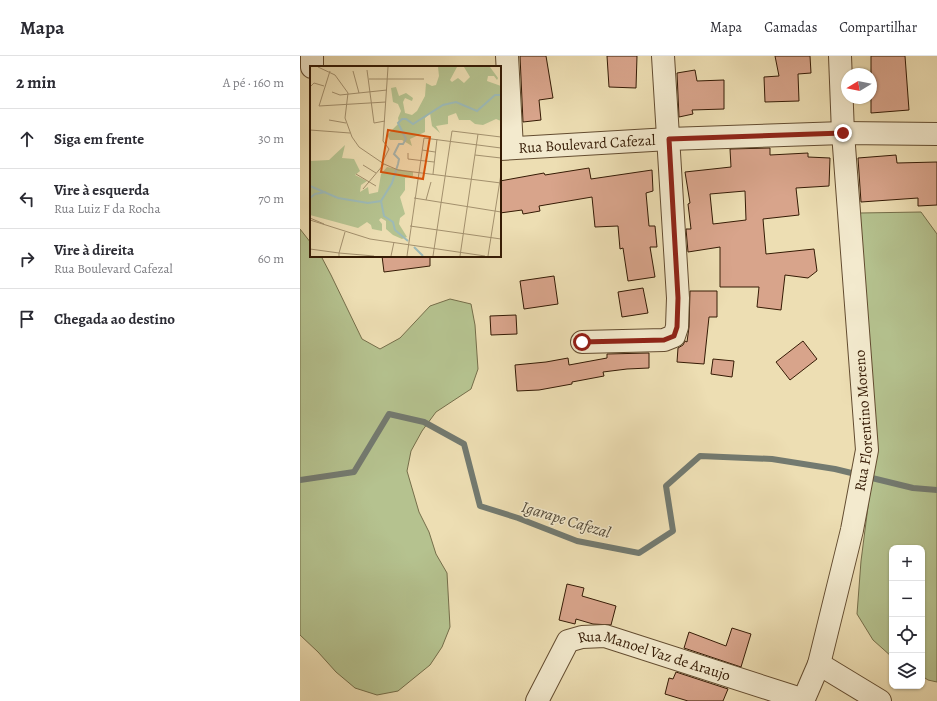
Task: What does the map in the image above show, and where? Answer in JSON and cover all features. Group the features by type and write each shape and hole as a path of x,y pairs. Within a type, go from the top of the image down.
{"street":[{"path":"506,149 507,56"},
{"path":"582,342 664,340 674,336 677,327 678,298 663,56"},
{"name":"Rua Florentino Moreno","path":"804,700 819,664 852,530 867,450 843,133 840,56"},
{"name":"Rua Boulevard Cafezal","path":"506,149 669,139 843,133 937,134"},
{"name":"Rua Manoel Vaz de Araujo","path":"538,701 568,641 605,636 804,700"},
{"path":"819,664 880,701"}],"green space":[{"path":"921,212 937,234 937,682 925,678 925,545 889,545 889,654 873,640 857,614 861,561 873,468 860,213"},
{"path":"300,229 310,242 310,257 322,257 362,339 380,349 400,338 430,306 450,299 471,304 475,325 478,369 471,389 436,412 422,431 411,451 407,471 419,512 429,532 436,554 447,573 450,627 442,647 430,665 398,691 377,695 355,688 336,672 300,635"}],"building":[{"path":"520,56 546,56 553,98 539,100 541,120 523,122"},
{"path":"607,56 637,56 636,88 609,87"},
{"path":"775,56 810,56 811,73 798,74 799,101 765,102 764,77 779,76"},
{"path":"871,56 905,56 909,110 871,113 871,104 877,104 877,68 871,68"},
{"path":"695,70 697,81 724,80 724,109 692,110 693,114 679,117 677,73"},
{"path":"770,148 770,155 808,153 808,157 830,158 829,186 796,188 799,215 763,219 766,254 814,249 817,271 808,278 785,275 781,310 757,307 759,287 720,287 720,247 688,252 686,229 691,229 688,204 690,203 685,172 731,167 730,149","holes":["745,191 746,220 713,224 710,194"]},
{"path":"896,155 897,163 937,162 937,205 918,206 918,198 861,202 858,158"},
{"path":"589,168 591,179 652,170 653,191 646,193 649,226 655,226 657,247 650,247 655,277 628,281 623,248 620,249 618,226 595,227 592,197 539,206 540,211 523,214 522,210 501,213 501,181 544,173 545,175"},
{"path":"382,257 430,257 430,266 384,272"},
{"path":"554,276 558,304 524,309 520,281"},
{"path":"643,288 648,313 622,317 618,292"},
{"path":"690,291 717,291 717,317 709,317 704,364 677,362 678,348 683,345 685,341 687,342"},
{"path":"516,315 517,334 491,335 490,316"},
{"path":"803,341 817,359 790,380 776,362"},
{"path":"649,353 649,368 603,372 604,376 572,382 572,384 539,390 517,391 515,365 568,358 569,365 607,358 607,354"},
{"path":"713,359 734,361 732,377 711,374"},
{"path":"567,584 584,588 582,596 616,606 611,625 593,624 576,619 575,624 559,620"},
{"path":"732,628 751,634 741,667 684,648 689,632 726,646"},
{"path":"676,672 728,689 723,701 688,701 665,694 669,678 673,679"}],"waterway":[{"name":"Igarape Cafezal","path":"300,480 354,472 389,414 424,422 464,444 480,506 518,518 577,541 639,553 673,531 666,486 700,456 772,459 835,469 913,488 937,490"}],"route":[{"path":"582,342 664,340 674,336 677,327 678,298 669,139 843,133"}]}
